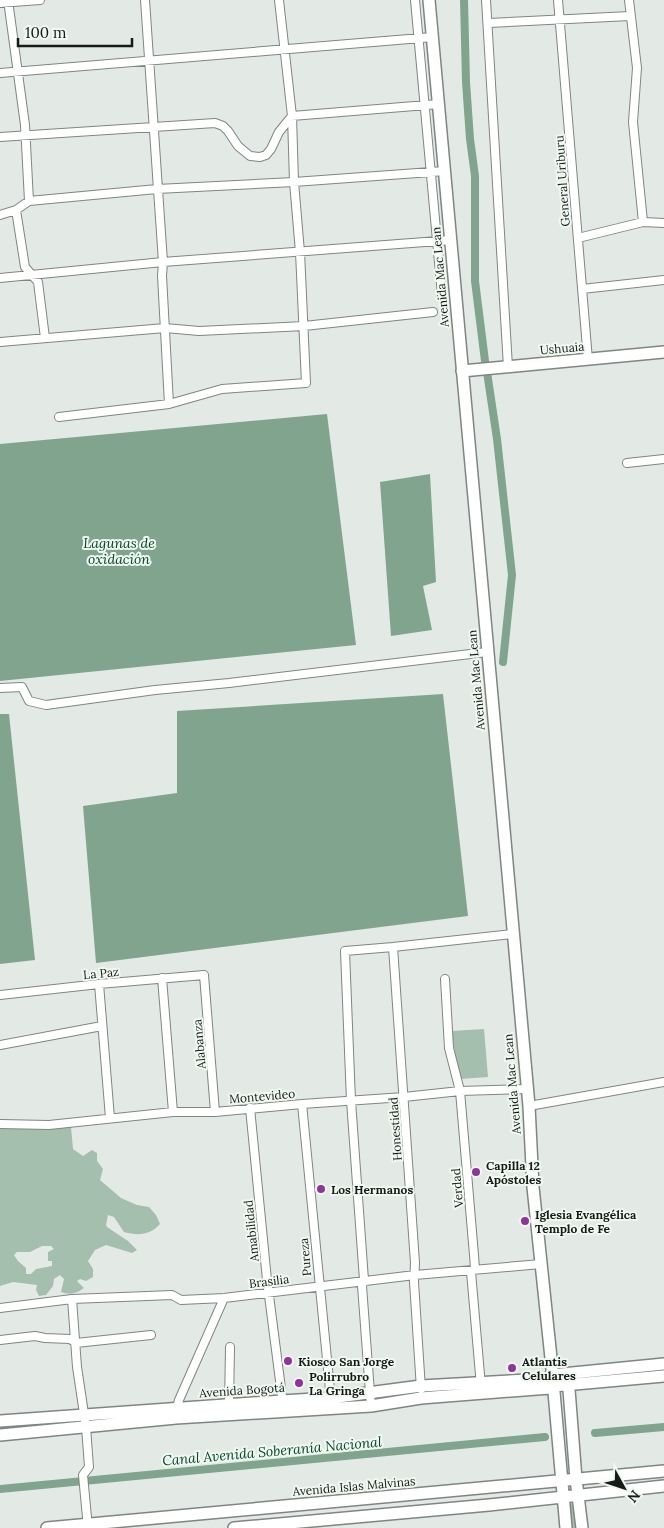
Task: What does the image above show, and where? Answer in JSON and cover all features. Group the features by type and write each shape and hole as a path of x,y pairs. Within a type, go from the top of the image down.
{"main road":[{"name":"Avenida Mac Lean","path":"430,0 529,1106 533,1187 566,1528"},
{"name":"Ushuaia","path":"462,370 664,352"},
{"path":"550,1358 568,1378 582,1528"},
{"name":"Avenida Bogotá","path":"332,1403 370,1394 550,1388 552,1380 664,1364"},
{"name":"Avenida Bogotá","path":"568,1378 664,1376"},
{"name":"Avenida Bogotá","path":"0,1435 85,1421 176,1413 332,1403 371,1406 421,1392"},
{"name":"Avenida Bogotá","path":"176,1413 229,1405 283,1406"},
{"name":"Avenida Bogotá","path":"0,1421 85,1421"},
{"name":"Avenida Islas Malvinas","path":"48,1528 88,1526 664,1471"},
{"path":"234,1528 306,1524 664,1486"}],"street":[{"path":"0,3 40,0"},
{"path":"145,0 163,262 162,276 169,404"},
{"path":"59,417 169,404 222,389 306,383 292,116 279,0"},
{"path":"415,0 442,295"},
{"path":"486,0 508,367"},
{"name":"General Uriburu","path":"558,0 588,360"},
{"path":"628,0 637,68 633,122 643,222"},
{"path":"8,1 26,135 28,202"},
{"path":"488,23 630,16"},
{"path":"0,72 433,37"},
{"path":"0,138 214,123 228,130 238,146 250,156 260,157 266,155 272,149 279,132 292,116 439,104"},
{"path":"0,215 16,210 28,202 157,189 294,182 445,171"},
{"path":"16,210 25,267 38,282 45,338"},
{"path":"578,238 643,222 664,222"},
{"path":"0,278 163,262 451,240"},
{"path":"582,289 664,280"},
{"path":"0,342 165,328 199,331 304,326 433,312"},
{"path":"627,463 664,459"},
{"path":"0,688 22,688 29,701 46,705 155,690 488,652"},
{"path":"371,1406 351,1101 345,950 393,947 513,934"},
{"name":"Honestidad","path":"393,947 404,1097 421,1392"},
{"name":"La Paz","path":"0,995 204,975"},
{"name":"Alabanza","path":"204,975 215,1112"},
{"path":"162,978 174,1112"},
{"name":"Verdad","path":"445,979 449,1048 460,1091 475,1269 471,1272 481,1389"},
{"path":"99,984 110,1118"},
{"path":"0,1045 102,1026"},
{"path":"529,1106 664,1082"},
{"name":"Montevideo","path":"0,1124 49,1125 174,1112 215,1112 460,1091 527,1089"},
{"name":"Pureza","path":"302,1104 332,1403"},
{"name":"Amabilidad","path":"250,1108 283,1406"},
{"name":"Brasilia","path":"0,1308 72,1299 172,1295 181,1300 224,1298 364,1280 541,1264"},
{"path":"176,1413 224,1298"},
{"path":"72,1299 77,1367 85,1421 89,1467 83,1475 88,1526"},
{"path":"0,1340 35,1336 70,1339 76,1342 151,1336"},
{"path":"229,1405 230,1348"},
{"path":"0,1427 0,1435"}],"shaded area":[{"path":"484,1029 488,1077 460,1079 451,1031"},
{"path":"71,1127 73,1149 83,1156 92,1150 97,1153 97,1161 103,1169 100,1180 121,1198 137,1205 149,1207 156,1215 160,1224 148,1232 139,1234 129,1233 124,1232 114,1217 108,1215 107,1227 128,1241 137,1250 132,1253 106,1245 95,1250 88,1261 93,1269 93,1277 86,1281 80,1279 77,1281 84,1288 76,1293 61,1292 64,1279 60,1275 54,1279 53,1286 46,1295 39,1296 36,1290 37,1285 13,1282 0,1286 0,1128","holes":["42,1246 51,1246 54,1249 48,1252 48,1261 52,1261 52,1266 36,1269 31,1274 26,1274 26,1268 14,1255 17,1252 30,1252"]},
{"path":"79,1420 78,1424 11,1430 10,1424"},
{"path":"570,1504 576,1504 578,1528 572,1528"}],"water":[{"name":"Lagunas de oxidación","path":"327,414 356,645 0,681 0,444"},
{"path":"430,474 436,582 423,586 432,630 391,636 380,482"},
{"path":"443,694 468,916 96,963 83,806 177,793 177,711"},
{"path":"0,714 9,714 35,960 0,964"}],"waterway":[{"path":"464,0 466,82 475,176 475,281 485,361"},
{"path":"487,372 497,439 512,575 503,662"},
{"name":"Canal Avenida Soberanía Nacional","path":"595,1433 664,1427"},
{"name":"Canal Avenida Soberanía Nacional","path":"0,1489 545,1437"}],"place":[{"name":"Capilla 12 Apóstoles","path":"476,1172"},
{"name":"Los Hermanos","path":"321,1189"},
{"name":"Iglesia Evangélica Templo de Fe","path":"525,1221"},
{"name":"Kiosco San Jorge","path":"288,1361"},
{"name":"Atlantis Celulares","path":"512,1368"},
{"name":"Polirrubro La Gringa","path":"299,1383"}]}
